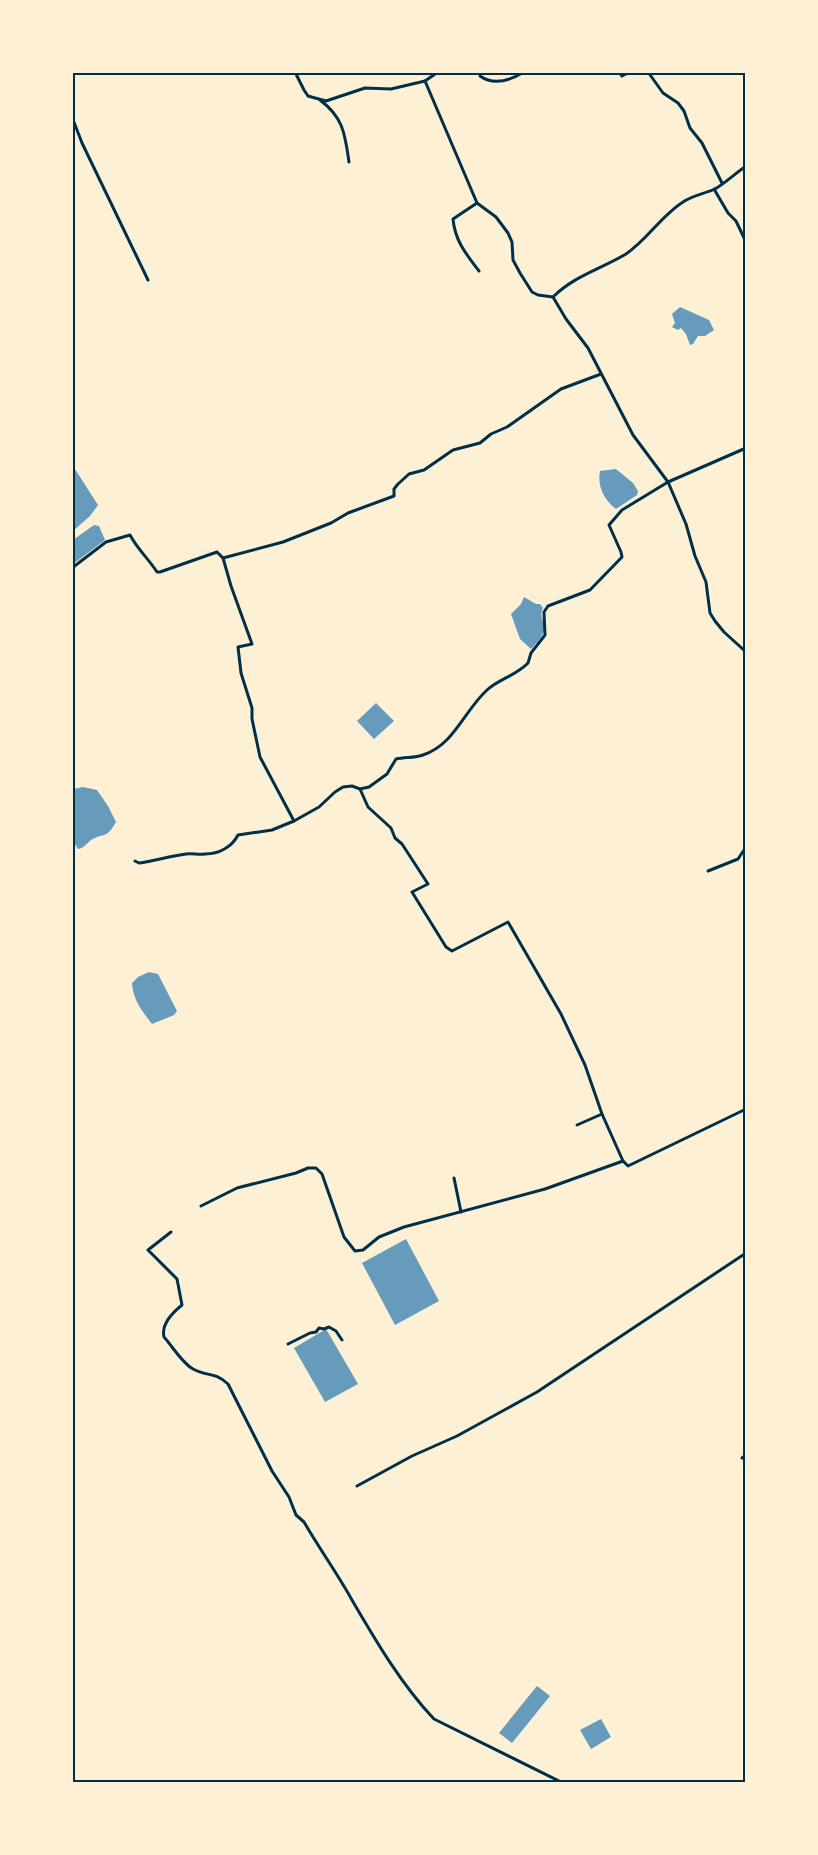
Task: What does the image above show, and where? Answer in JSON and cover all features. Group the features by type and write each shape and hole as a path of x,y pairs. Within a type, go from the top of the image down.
{"street":[{"path":"295,72 308,96 326,101 365,88 390,88 425,81 438,72"},
{"path":"480,76 498,82 512,79 524,72"},
{"path":"619,72 622,76 630,72"},
{"path":"648,72 663,93 678,103 684,111 690,128 702,144 722,183"},
{"path":"425,81 477,203 496,217 508,232 512,242 513,260 520,274 532,292 553,297 566,319 588,348 633,435 668,482 686,524 695,556 706,582 710,613 714,621 724,632 746,652"},
{"path":"318,99 333,110 345,129 350,162"},
{"path":"72,116 82,143 148,280"},
{"path":"553,297 576,279 625,254 682,202 692,196 714,189 746,166"},
{"path":"714,189 728,213 736,221 746,242"},
{"path":"477,203 453,219 454,233 466,254 479,271"},
{"path":"223,558 283,542 331,523 348,513 394,496 394,489 409,474 424,470 452,450 480,443 492,434 507,427 561,389 601,374"},
{"path":"135,861 139,864 185,854 216,852 227,848 238,835 272,830 294,821 319,807 343,787 352,786 360,789 369,787 387,774 396,758 422,756 440,746 455,732 477,700 488,689 525,667 531,653 545,635 544,612 548,606 590,590 622,557 609,525 622,510 668,482 746,448"},
{"path":"72,568 106,542 130,534 137,549 157,572 217,552 223,558 252,644 238,647 241,673 252,708 252,719 260,757 294,821"},
{"path":"360,789 368,807 391,828 395,838 402,844 428,884 412,892 446,947 452,950 508,922 561,1014 585,1065 602,1114 623,1161 628,1166 746,1109"},
{"path":"708,872 738,858 746,846"},
{"path":"577,1125 602,1114"},
{"path":"201,1206 237,1188 296,1173 308,1168 316,1168 322,1174 344,1237 356,1251 363,1250 379,1237 404,1227 545,1190 623,1161"},
{"path":"454,1178 461,1212"},
{"path":"171,1232 148,1250 177,1279 181,1296 182,1305 171,1314 164,1327 164,1337 190,1368 220,1377 228,1384 258,1446 289,1497 296,1515 304,1522 352,1598 371,1634 420,1704 434,1719 561,1782"},
{"path":"357,1486 412,1456 465,1432 537,1392 746,1253"},
{"path":"288,1344 316,1332 319,1328 329,1327 336,1331 342,1340"}],"water":[{"path":"680,307 709,320 714,330 705,336 698,336 693,344 690,345 686,334 681,328 678,330 672,327 675,323 672,314"},
{"path":"73,466 98,505 90,516 73,531"},
{"path":"616,469 633,483 638,491 637,495 616,509 602,492 599,477 600,471"},
{"path":"94,525 99,526 105,540 73,564 73,540"},
{"path":"524,597 536,604 540,604 543,608 541,613 544,631 531,649 520,639 511,614 521,604"},
{"path":"376,703 394,721 374,739 357,721"},
{"path":"83,787 97,790 116,822 110,831 78,849 73,841 73,789"},
{"path":"149,972 158,974 177,1011 174,1015 152,1024 136,1000 132,983 138,977"},
{"path":"406,1239 439,1301 395,1325 362,1263"},
{"path":"326,1329 358,1384 325,1402 294,1348"},
{"path":"537,1686 550,1696 512,1743 499,1733"},
{"path":"601,1719 611,1737 591,1749 580,1730"}]}
